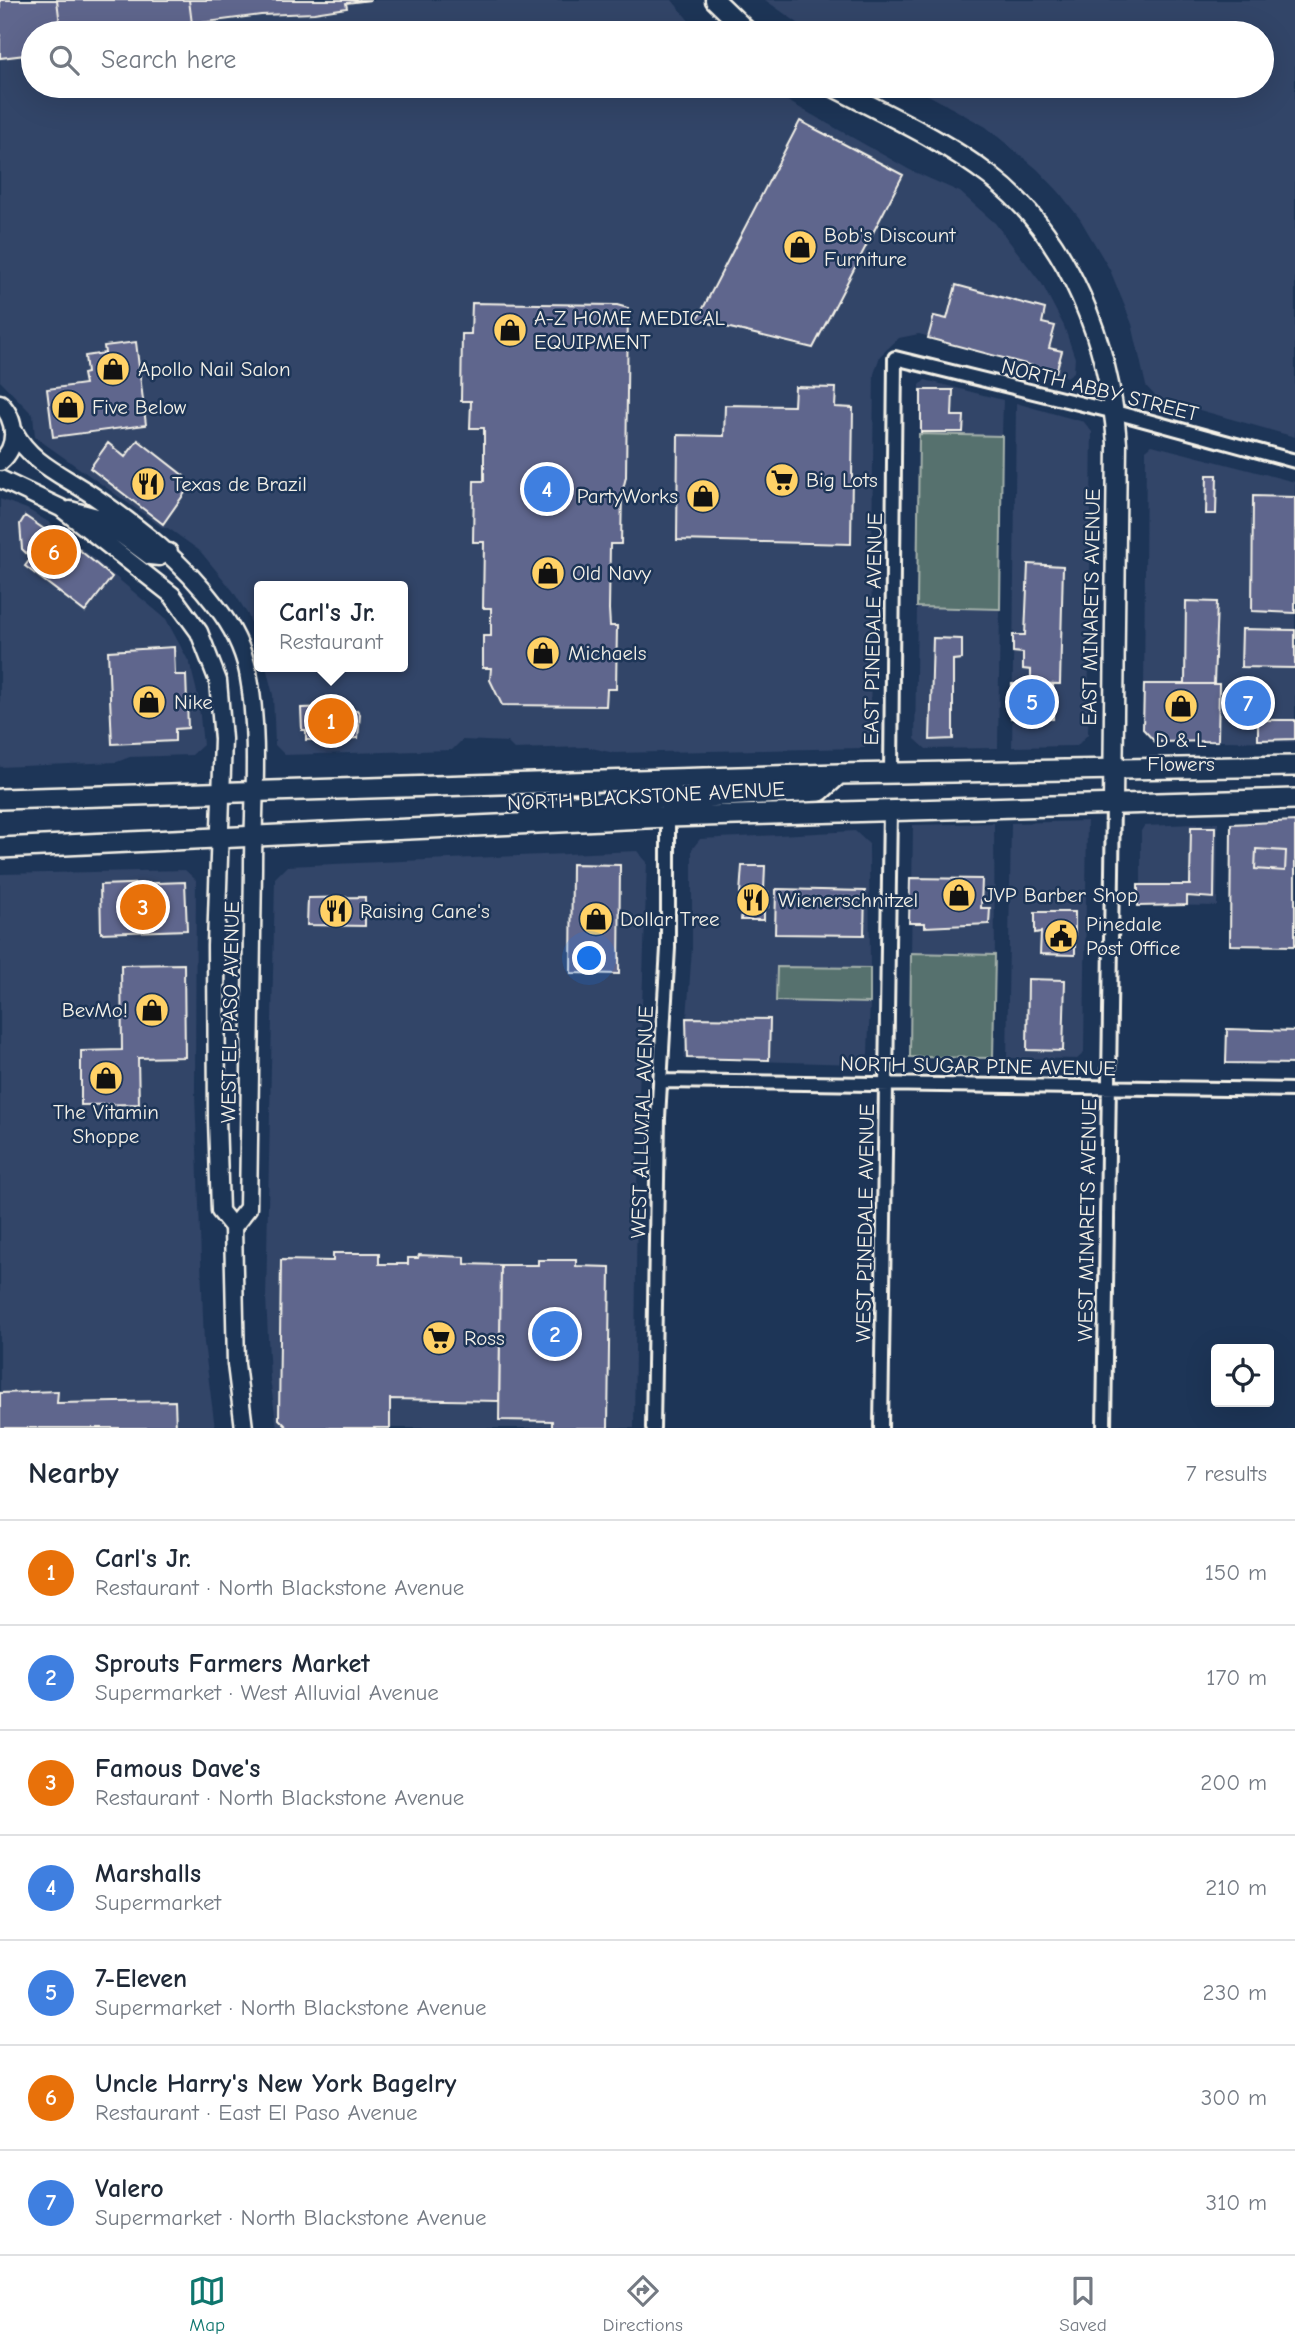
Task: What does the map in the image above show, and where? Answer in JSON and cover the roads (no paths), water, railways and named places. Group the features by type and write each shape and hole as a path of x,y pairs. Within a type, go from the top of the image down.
{"main road":[{"path":"715,0 737,21"},
{"name":"EAST MINARETS AVENUE","path":"854,98 967,160 992,177 1029,214 1051,243 1086,309 1102,350 1115,412 1112,803"},
{"name":"NORTH BLACKSTONE AVENUE","path":"0,799 839,774 1295,766"},
{"path":"668,817 678,802 685,799 820,791 839,774"},
{"path":"477,827 573,805 663,799 670,794 674,779"},
{"name":"NORTH BLACKSTONE AVENUE","path":"0,848 668,817 1295,799"}],"street":[{"name":"NORTH ABBY STREET","path":"895,358 1115,412 1295,461"},
{"name":"EAST PINEDALE AVENUE","path":"891,774 895,358"},
{"name":"WEST EL PASO AVENUE","path":"0,403 9,414 14,431 32,456 93,495 169,552 193,574 226,618 239,645 247,671 252,706 254,792 248,1208 233,1227"},
{"path":"0,462 10,448 14,431"},
{"path":"0,480 61,508 97,517 150,556 159,557 169,552"},
{"name":"WEST EL PASO AVENUE","path":"61,508 172,595 199,632 218,681 223,739 216,1023 220,1210 233,1227 236,1364 244,1428"},
{"name":"WEST MINARETS AVENUE","path":"1104,1428 1112,803"},
{"name":"WEST PINEDALE AVENUE","path":"881,1428 890,809"},
{"name":"WEST ALLUVIAL AVENUE","path":"653,1428 660,1080 668,948 668,817"},
{"name":"NORTH SUGAR PINE AVENUE","path":"660,1080 1295,1090"}],"place":[{"name":"Bob's Discount Furniture","path":"800,247"},
{"name":"A-Z HOME MEDICAL EQUIPMENT","path":"510,330"},
{"name":"Apollo Nail Salon","path":"113,369"},
{"name":"Five Below","path":"68,407"},
{"name":"Big Lots","path":"782,480"},
{"name":"Texas de Brazil","path":"148,484"},
{"name":"Marshalls","path":"547,489"},
{"name":"PartyWorks","path":"703,496"},
{"name":"Uncle Harry's New York Bagelry","path":"54,552"},
{"name":"Old Navy","path":"548,573"},
{"name":"Michaels","path":"543,653"},
{"name":"Nike","path":"149,702"},
{"name":"7-Eleven","path":"1032,702"},
{"name":"Valero","path":"1248,703"},
{"name":"D & L Flowers","path":"1181,706"},
{"name":"Carl's Jr.","path":"331,721"},
{"name":"JVP Barber Shop","path":"959,895"},
{"name":"Wienerschnitzel","path":"753,900"},
{"name":"Famous Dave's","path":"143,907"},
{"name":"Raising Cane's","path":"336,911"},
{"name":"Dollar Tree","path":"596,919"},
{"name":"Pinedale Post Office","path":"1061,936"},
{"name":"BevMo!","path":"152,1010"},
{"name":"The Vitamin Shoppe","path":"106,1078"},
{"name":"Sprouts Farmers Market","path":"555,1334"},
{"name":"Ross","path":"439,1338"}]}
